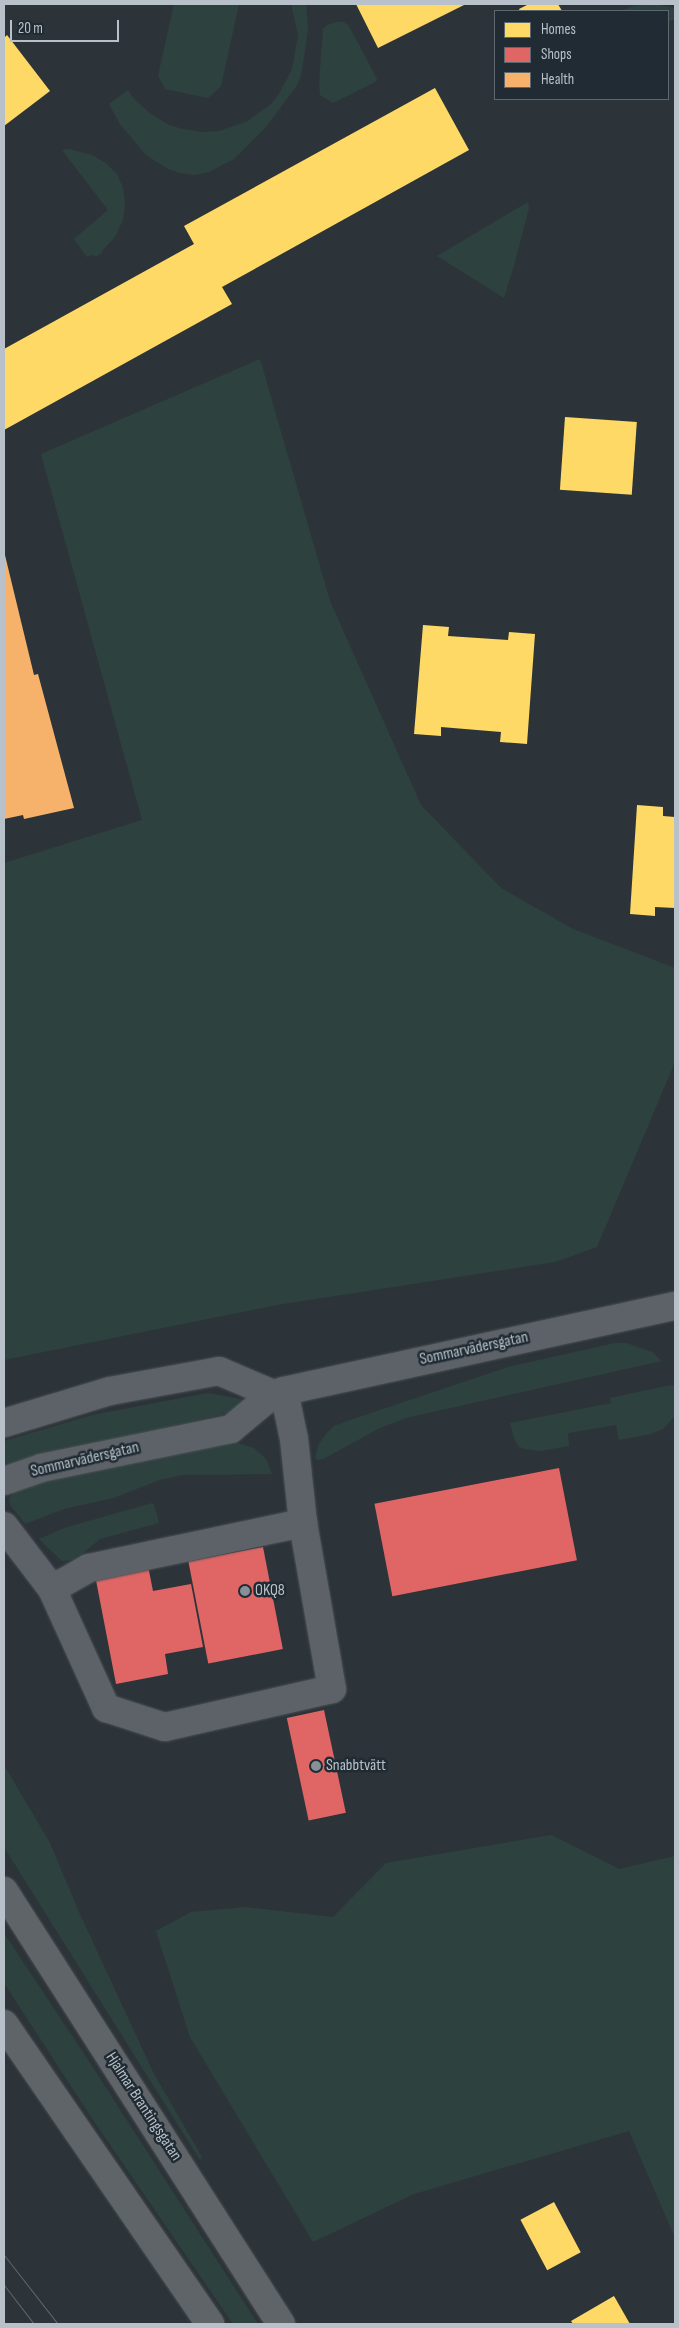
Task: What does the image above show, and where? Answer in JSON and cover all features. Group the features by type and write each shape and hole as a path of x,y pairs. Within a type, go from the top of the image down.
{"main road":[{"name":"Hjalmar Brantingsgatan","path":"4,1891 281,2324"},
{"path":"4,2024 210,2324"}],"street":[{"name":"Sommarvädersgatan","path":"4,1481 41,1468 231,1429 279,1392 675,1306"},
{"path":"4,1423 110,1391 219,1371 279,1392 294,1439 303,1524 332,1689 166,1728 106,1708 52,1589 4,1526"},
{"path":"52,1589 89,1568 303,1524"}],"green space":[{"path":"174,4 239,4 221,86 208,98 165,89 158,76"},
{"path":"291,4 306,4 308,29 302,71 298,84 266,127 234,159 209,172 195,175 180,173 168,169 146,155 120,124 109,104 128,90 133,98 151,114 169,125 183,129 203,132 219,131 246,122 270,105 279,94 292,69 298,35"},
{"path":"654,4 675,8 675,20 669,21 669,10 624,10 634,6"},
{"path":"344,22 349,26 377,79 375,82 333,103 320,95 319,85 323,29 327,25"},
{"path":"69,149 92,155 106,163 117,174 123,188 125,203 123,220 115,237 103,252 96,257 93,255 87,257 74,239 108,210 62,150"},
{"path":"528,202 529,208 504,298 437,256"},
{"path":"260,359 330,601 421,805 501,888 573,929 675,968 675,1062 597,1247 555,1262 277,1305 4,1360 4,863 142,820 41,454"},
{"path":"615,1343 626,1343 652,1352 662,1361 406,1418 380,1428 323,1459 317,1460 315,1457 319,1444 334,1426 508,1367"},
{"path":"671,1385 675,1386 675,1416 663,1429 651,1434 619,1440 616,1425 568,1433 569,1446 540,1451 524,1449 518,1446 514,1438 510,1423 611,1403 610,1398"},
{"path":"208,1393 241,1399 246,1403 246,1409 4,1466 4,1441 92,1415"},
{"path":"232,1441 254,1448 266,1459 272,1474 182,1475 160,1480 113,1498 64,1509 25,1524 10,1505 9,1498 19,1486"},
{"path":"154,1504 159,1523 100,1539 75,1560 62,1561 39,1539 64,1528"},
{"path":"4,1765 50,1843 78,1910 154,2074 202,2157 200,2160 4,1847"},
{"path":"551,1835 619,1869 675,1856 675,2238 629,2131 414,2194 313,2242 190,2037 156,1931 191,1912 245,1907 333,1917 386,1863"},
{"path":"4,1933 258,2324 233,2324 93,2120 4,1983"}],"building: Homes":[{"path":"356,4 466,4 378,48"},
{"path":"529,4 558,4 561,10 520,10"},
{"path":"7,35 50,91 4,126 4,38"},
{"path":"435,88 469,150 222,287 232,304 4,430 4,349 194,244 184,226"},
{"path":"565,417 637,422 632,495 560,490"},
{"path":"423,625 449,627 448,636 508,640 509,632 535,634 527,744 500,742 501,732 441,727 441,736 414,734"},
{"path":"637,805 663,807 663,816 675,817 675,908 655,907 655,916 630,914"},
{"path":"554,2202 581,2252 547,2270 520,2220"},
{"path":"614,2296 630,2324 573,2324 571,2321"}],"building: Shops":[{"path":"559,1468 577,1560 392,1596 374,1504"},
{"path":"263,1547 283,1649 208,1664 188,1562"},
{"path":"148,1566 153,1591 191,1584 203,1647 165,1654 168,1674 116,1684 95,1575"},
{"name":"Snabbtvätt","path":"324,1710 346,1813 309,1821 287,1718"}],"building: Health":[{"path":"4,551 34,675 38,674 74,808 24,819 23,815 4,819"}],"tram line":[{"path":"4,2255 58,2324"},
{"path":"4,2285 34,2324"}],"place":[{"name":"OKQ8","path":"245,1591"},
{"name":"Snabbtvätt","path":"316,1766"}]}
